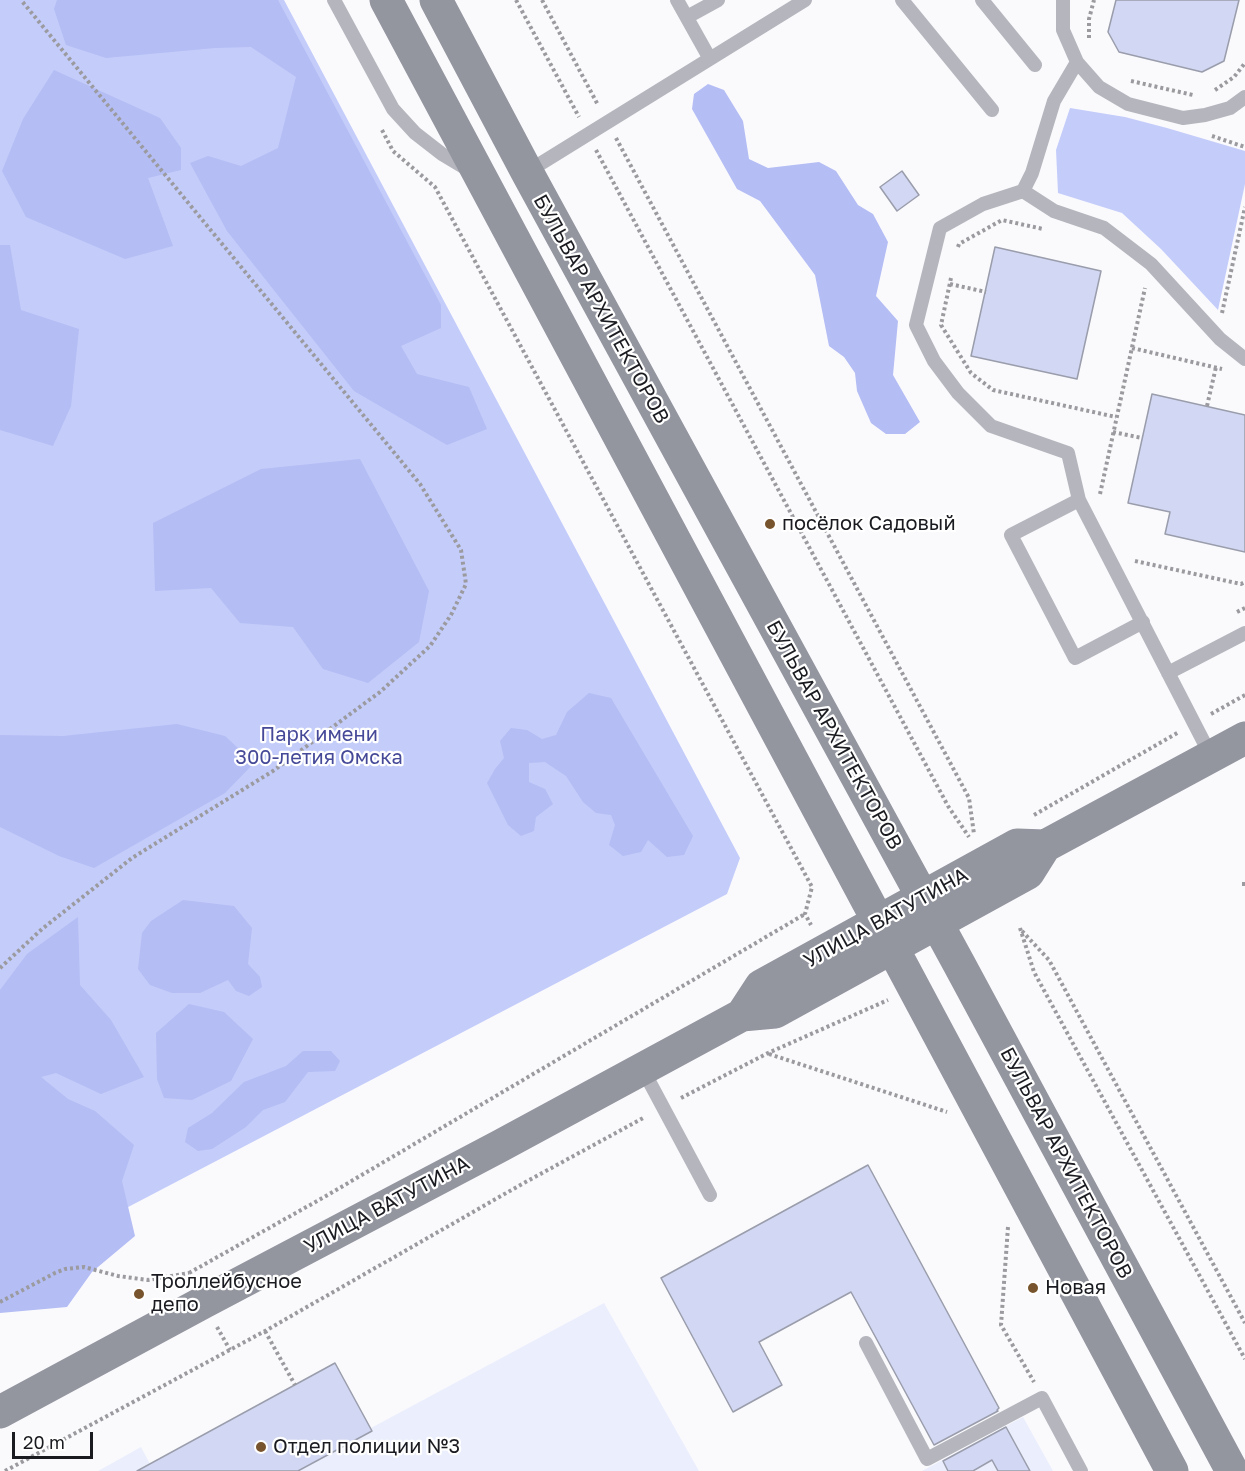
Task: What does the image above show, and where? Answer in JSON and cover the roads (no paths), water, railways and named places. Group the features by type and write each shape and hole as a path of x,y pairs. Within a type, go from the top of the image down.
{"main road":[{"path":"386,0 1172,1471"},
{"name":"БУЛЬВАР АРХИТЕКТОРОВ","path":"436,0 527,172 1232,1471"},
{"name":"УЛИЦА ВАТУТИНА","path":"0,1412 741,1015 775,1012 885,935 929,911 1028,873 1045,846 1245,738"}],"lane":[{"path":"334,0 393,109 415,134 442,154 481,177"},
{"path":"677,0 710,59"},
{"path":"687,17 718,0"},
{"path":"527,172 805,0"},
{"path":"902,0 992,110"},
{"path":"982,0 1035,65"},
{"path":"1063,0 1063,30 1077,62 1099,87 1128,104 1183,118 1205,116 1230,108 1245,98"},
{"path":"1077,62 1054,101 1032,173 1023,191 983,204 940,228 916,325 934,361 958,393 991,426 1068,453 1078,500 1211,756"},
{"path":"1023,191 1054,211 1104,228 1150,264 1220,339 1245,359"},
{"path":"1078,500 1011,535 1075,658 1143,622"},
{"path":"1168,672 1245,633"},
{"path":"642,1068 710,1195"},
{"path":"866,1343 927,1459 1042,1398 1081,1471"}],"place":[{"name":"посёлок Садовый","path":"770,524"},
{"name":"Новая","path":"1033,1288"},
{"name":"Троллейбусное депо","path":"139,1294"},
{"name":"Отдел полиции №3","path":"261,1447"}],"park label":[{"name":"Парк имени 300-летия Омска","path":"319,746"}]}
